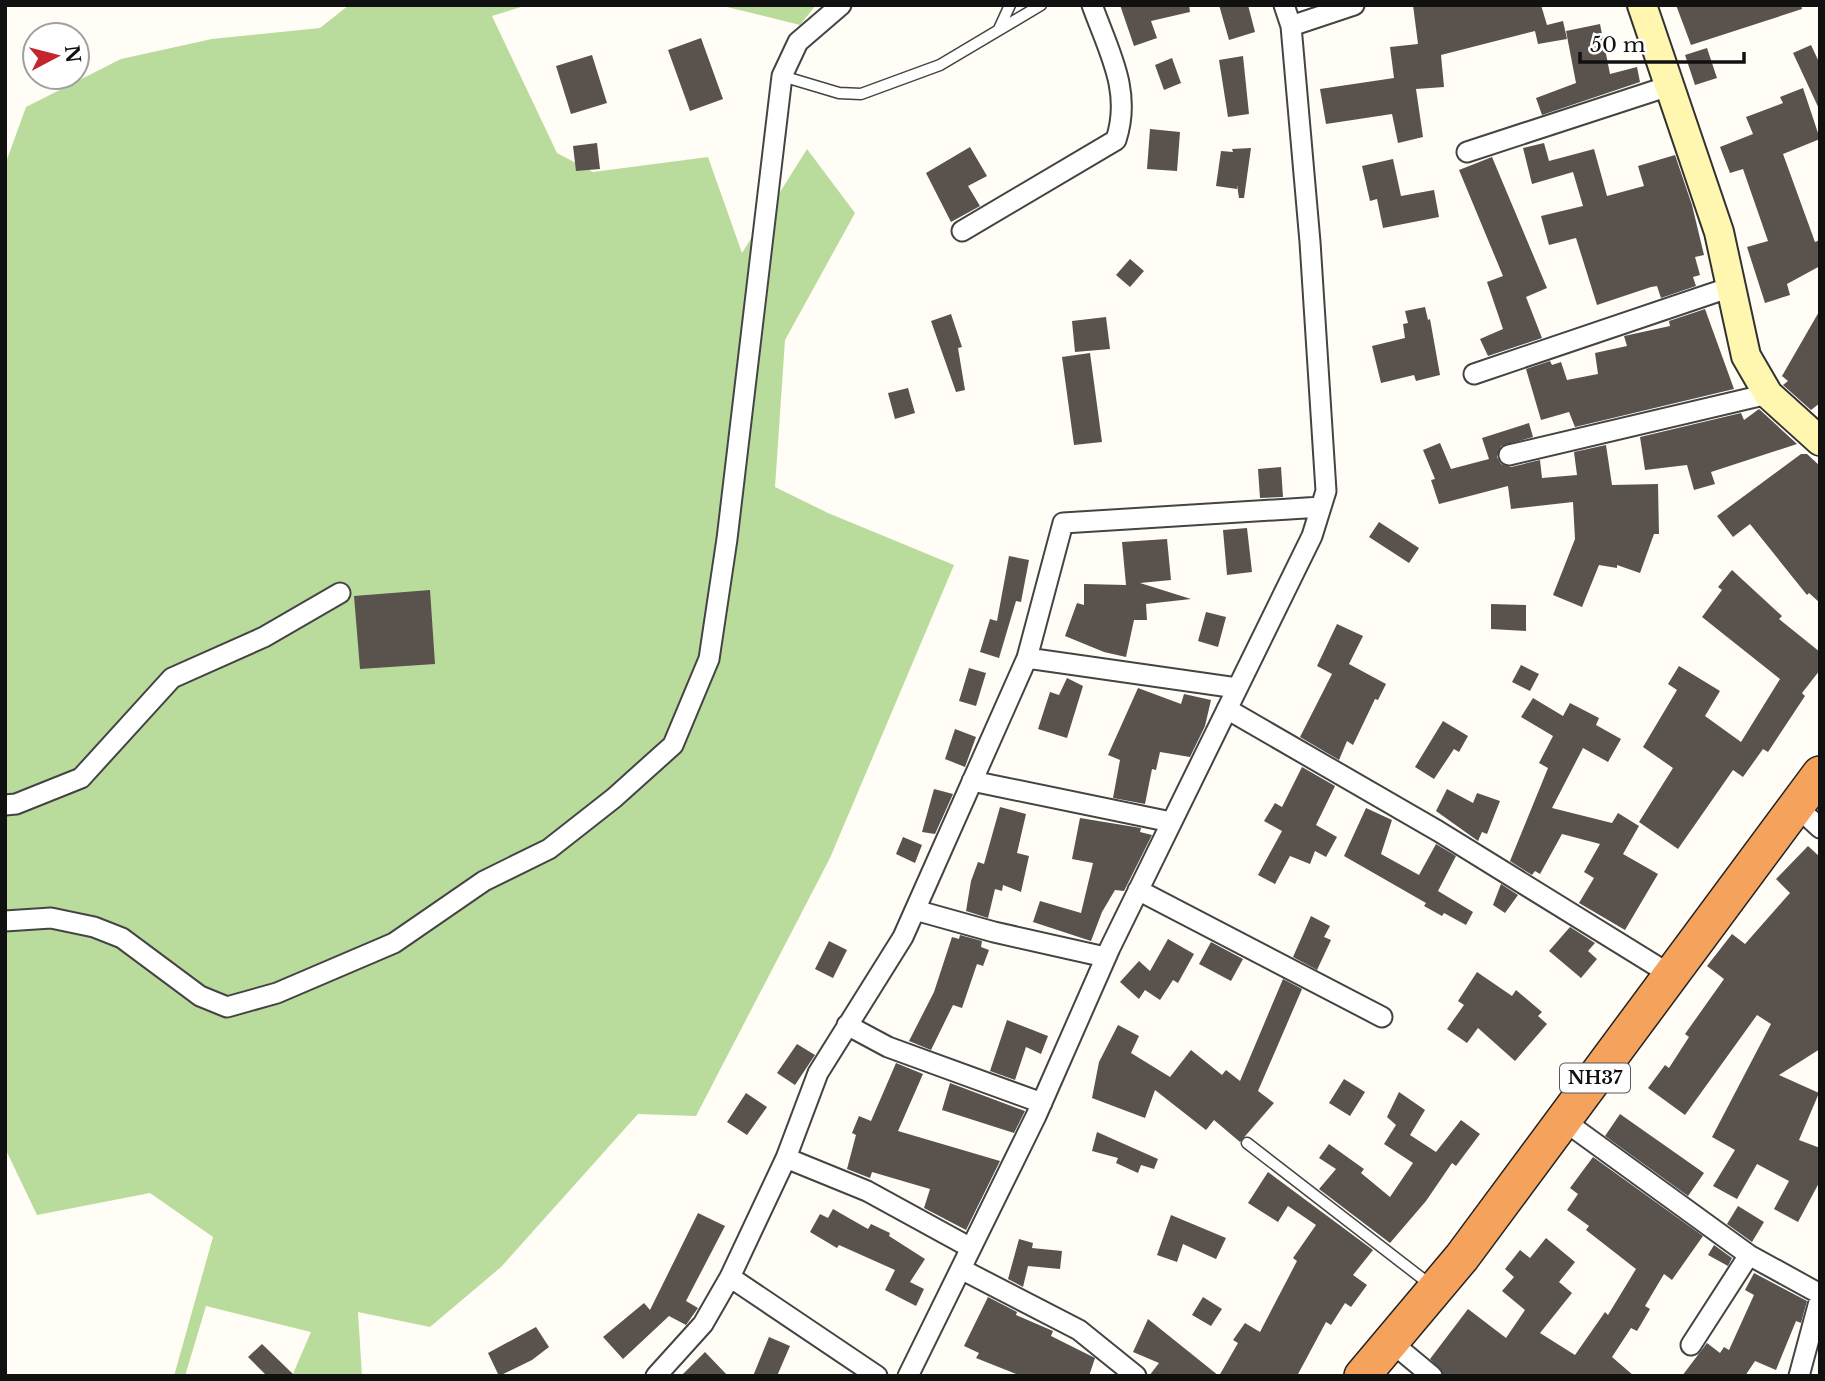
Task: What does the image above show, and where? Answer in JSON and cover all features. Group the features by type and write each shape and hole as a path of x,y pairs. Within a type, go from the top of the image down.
{"highway":[{"name":"NH37","path":"1362,1376 1436,1288 1671,975 1808,817 1820,774"}],"street":[{"path":"5,921 51,918 103,930 122,938 200,996 227,1007 277,993 394,943 484,881 549,849 614,798 673,745 709,659 727,539 782,76 798,41 841,5"},
{"path":"962,231 1116,140 1124,116 1122,90 1092,5"},
{"path":"908,1376 1042,1102 1105,957 1312,536 1326,491 1310,242 1291,26 1284,5"},
{"path":"1291,26 1354,5"},
{"path":"1642,5 1719,232 1746,356 1768,394 1820,441"},
{"path":"1467,152 1669,86"},
{"path":"1474,374 1731,287"},
{"path":"1510,455 1768,394"},
{"path":"656,1376 703,1324 730,1277 786,1158 818,1073 903,937 1027,658 1063,523 1321,507"},
{"path":"5,805 16,804 81,778 172,678 264,637 340,593"},
{"path":"1027,658 1237,688"},
{"path":"1227,709 1438,831 1671,975"},
{"path":"972,782 1171,822"},
{"path":"1138,890 1382,1017"},
{"path":"915,910 994,932 1105,957"},
{"path":"847,1025 888,1047 1042,1102"},
{"path":"1563,1120 1749,1255 1820,1296 1799,1376"},
{"path":"786,1158 867,1191 971,1248"},
{"path":"1692,1345 1749,1255"},
{"path":"961,1269 1079,1330 1136,1376"},
{"path":"730,1277 877,1376"},
{"path":"1391,1342 1432,1376"}],"lane":[{"path":"999,29 1010,5"},
{"path":"782,76 839,93 861,94 940,65 1041,5"},
{"path":"1247,1143 1436,1288"}],"green space":[{"path":"349,5 528,5 492,16 557,153 593,172 708,157 742,253 807,149 855,213 785,340 775,487 828,513 954,565 830,858 696,1116 638,1114 501,1267 430,1327 358,1312 362,1376 292,1376 311,1332 206,1306 185,1376 174,1376 213,1237 150,1193 37,1215 5,1148 5,165 26,107 58,91 91,91 91,74 121,59 212,39 320,28"},
{"path":"719,5 816,5 800,25"}],"building":[{"path":"1120,5 1189,5 1190,12 1151,21 1157,38 1134,46"},
{"path":"1219,5 1248,5 1255,32 1229,40"},
{"path":"1413,5 1541,5 1547,25 1563,21 1567,39 1538,44 1535,31 1441,55 1444,87 1416,89 1423,137 1398,143 1392,114 1326,124 1320,89 1394,78 1390,47 1418,44"},
{"path":"1676,5 1801,5 1802,9 1691,45"},
{"path":"1600,24 1610,74 1637,67 1640,82 1542,115 1536,98 1576,83 1566,31"},
{"path":"701,38 723,99 690,111 668,50"},
{"path":"1811,45 1820,64 1820,111 1793,53"},
{"path":"1707,48 1717,78 1695,85 1685,55"},
{"path":"592,55 607,103 571,114 556,66"},
{"path":"1243,56 1249,114 1228,117 1219,60"},
{"path":"1172,58 1181,83 1164,90 1155,65"},
{"path":"1803,88 1820,139 1783,154 1815,242 1820,240 1820,266 1787,284 1790,295 1765,303 1747,247 1768,241 1743,169 1730,173 1720,147 1753,134 1746,117 1783,103 1780,97"},
{"path":"1150,129 1180,132 1177,171 1147,169"},
{"path":"597,143 600,169 576,171 573,146"},
{"path":"1544,143 1549,161 1594,149 1607,196 1644,186 1638,166 1675,155 1692,205 1704,255 1695,257 1700,275 1693,277 1696,286 1661,298 1657,286 1651,287 1597,305 1576,238 1549,245 1541,216 1583,206 1573,172 1532,184 1523,148"},
{"path":"970,147 987,176 968,186 980,206 951,222 926,173"},
{"path":"1251,148 1244,198 1239,198 1237,185 1237,189 1216,186 1221,151 1233,152 1232,149"},
{"path":"1492,157 1547,288 1526,297 1542,338 1488,356 1480,339 1503,329 1487,282 1503,276 1459,170"},
{"path":"1393,159 1401,196 1434,190 1439,217 1383,228 1377,199 1370,201 1362,166"},
{"path":"1130,259 1144,271 1130,287 1116,275"},
{"path":"1425,307 1428,320 1430,319 1440,375 1416,381 1414,375 1381,383 1372,346 1405,338 1403,324 1408,323 1405,311"},
{"path":"1705,309 1734,389 1575,427 1569,412 1541,420 1526,369 1550,361 1552,365 1561,362 1567,380 1598,374 1595,353 1627,346 1624,336 1670,326 1669,321"},
{"path":"1820,310 1820,403 1811,410 1783,385 1788,381 1782,376"},
{"path":"951,314 962,347 958,348 965,390 956,392 931,321"},
{"path":"1106,317 1110,349 1075,352 1072,321"},
{"path":"1090,353 1102,442 1074,445 1062,357"},
{"path":"908,388 915,413 895,419 888,393"},
{"path":"1759,409 1797,444 1711,472 1715,484 1694,490 1687,465 1645,470 1640,437 1741,413 1744,420"},
{"path":"1529,423 1533,437 1501,446 1497,457 1501,464 1511,467 1540,460 1542,478 1577,475 1574,452 1606,445 1612,485 1658,484 1659,534 1654,534 1640,573 1617,565 1617,568 1599,565 1582,607 1553,595 1575,539 1573,502 1511,509 1508,486 1439,504 1431,480 1435,479 1423,450 1440,443 1451,469 1489,459 1482,438"},
{"path":"1801,454 1807,454 1820,466 1820,603 1809,593 1807,595 1750,524 1733,537 1717,516"},
{"path":"1281,467 1283,497 1260,498 1258,469"},
{"path":"1379,522 1419,548 1409,563 1369,537"},
{"path":"1247,528 1252,572 1227,575 1223,530"},
{"path":"1167,539 1171,580 1140,583 1191,599 1146,604 1147,620 1134,620 1126,657 1104,652 1065,636 1077,603 1084,605 1084,584 1126,585 1122,542"},
{"path":"1009,556 1029,560 1021,602 1016,601 999,658 980,652 990,619 997,621"},
{"path":"1732,570 1782,616 1779,619 1820,652 1820,670 1802,693 1805,696 1768,752 1763,749 1743,777 1733,770 1678,849 1639,822 1673,768 1643,747 1677,690 1668,684 1679,666 1720,691 1705,716 1741,742 1780,679 1702,617 1722,590 1718,587"},
{"path":"430,590 435,664 360,669 354,596"},
{"path":"1491,604 1526,605 1526,631 1491,629"},
{"path":"1206,612 1226,617 1218,647 1198,641"},
{"path":"1337,624 1363,636 1349,664 1386,684 1378,700 1375,699 1353,745 1347,741 1339,760 1300,737 1332,674 1317,666"},
{"path":"1521,665 1539,674 1530,691 1512,682"},
{"path":"969,668 986,673 976,706 959,701"},
{"path":"1067,678 1083,686 1067,738 1038,729 1050,692 1059,695"},
{"path":"1138,688 1181,704 1184,694 1211,700 1205,726 1190,757 1160,752 1156,770 1152,769 1145,804 1113,798 1120,760 1108,755"},
{"path":"1533,698 1563,716 1570,703 1599,718 1596,725 1621,739 1608,762 1583,748 1552,808 1612,823 1618,813 1639,826 1623,854 1658,874 1625,930 1579,903 1594,878 1584,872 1600,844 1562,834 1540,874 1535,871 1532,875 1510,861 1548,768 1539,763 1553,736 1521,717"},
{"path":"1443,721 1468,736 1459,752 1454,749 1434,779 1415,767"},
{"path":"955,729 976,737 965,767 945,759"},
{"path":"1302,767 1335,786 1316,825 1337,837 1326,857 1315,851 1310,864 1290,856 1275,884 1258,875 1282,831 1264,821 1275,803 1282,807"},
{"path":"934,789 953,794 935,834 922,832"},
{"path":"1447,789 1473,803 1477,793 1500,801 1487,834 1482,832 1478,841 1436,811"},
{"path":"1000,807 1026,814 1017,853 1029,856 1021,892 1003,885 1002,891 995,889 988,918 966,911 971,881 978,862 984,864"},
{"path":"1366,808 1392,820 1381,854 1419,875 1436,844 1456,856 1438,891 1473,912 1466,925 1424,906 1426,903 1344,856"},
{"path":"1080,818 1141,828 1140,832 1152,835 1124,891 1115,890 1102,912 1091,941 1033,922 1040,901 1081,913 1093,863 1072,859"},
{"path":"903,837 922,845 915,863 896,854"},
{"path":"1808,846 1820,857 1820,1049 1779,1075 1819,1093 1799,1140 1820,1148 1820,1181 1798,1222 1774,1209 1789,1181 1757,1164 1737,1199 1713,1186 1735,1150 1712,1137 1771,1024 1757,1015 1685,1115 1648,1088 1665,1065 1669,1068 1689,1037 1685,1034 1724,979 1707,966 1732,934 1745,944 1790,893 1776,879"},
{"path":"1501,884 1518,895 1505,913 1493,905"},
{"path":"1311,916 1330,926 1324,937 1331,940 1317,970 1293,957"},
{"path":"1570,927 1595,943 1588,951 1597,959 1581,978 1549,951"},
{"path":"960,935 982,941 981,947 989,950 983,966 977,964 962,1008 953,1005 931,1050 909,1041 934,992 952,937 959,939"},
{"path":"1168,939 1194,954 1178,983 1173,980 1160,1000 1145,990 1139,999 1120,982 1139,961 1150,971"},
{"path":"829,941 847,950 833,978 815,969"},
{"path":"1211,942 1243,959 1231,981 1199,964"},
{"path":"1477,972 1512,996 1516,990 1542,1012 1538,1016 1547,1024 1515,1061 1478,1028 1467,1043 1447,1029 1464,1005 1458,1001"},
{"path":"1283,979 1302,989 1258,1091 1274,1103 1240,1142 1214,1120 1206,1130 1155,1090 1145,1118 1092,1098 1099,1062 1118,1025 1139,1036 1131,1053 1170,1077 1191,1050 1222,1075 1226,1070 1240,1081"},
{"path":"1007,1020 1048,1036 1041,1054 1026,1047 1015,1080 990,1071"},
{"path":"797,1044 815,1055 795,1085 777,1073"},
{"path":"896,1063 923,1074 898,1131 1000,1161 966,1230 924,1208 930,1189 872,1172 870,1178 847,1169 856,1135 852,1133 859,1116 871,1121"},
{"path":"1344,1079 1365,1092 1350,1116 1329,1103"},
{"path":"950,1083 1025,1111 1014,1133 942,1110"},
{"path":"1399,1092 1425,1110 1410,1135 1436,1152 1461,1120 1480,1134 1456,1166 1452,1163 1426,1201 1390,1243 1319,1189 1336,1169 1319,1158 1329,1144 1364,1169 1361,1173 1390,1197 1413,1163 1384,1144 1396,1125 1387,1117"},
{"path":"746,1093 767,1107 747,1135 727,1122"},
{"path":"1620,1114 1704,1173 1688,1196 1605,1136"},
{"path":"1097,1132 1158,1159 1154,1169 1141,1165 1138,1173 1116,1163 1118,1158 1092,1151"},
{"path":"1593,1157 1703,1236 1672,1280 1664,1274 1645,1306 1650,1309 1637,1331 1631,1328 1612,1357 1634,1376 1445,1376 1430,1359 1468,1309 1506,1338 1525,1310 1502,1291 1514,1277 1505,1269 1520,1250 1530,1258 1546,1238 1575,1262 1559,1282 1572,1293 1540,1333 1575,1355 1605,1312 1608,1315 1636,1269 1586,1230 1589,1226 1567,1210 1578,1194 1570,1188"},
{"path":"1268,1172 1373,1250 1353,1275 1367,1285 1351,1307 1345,1303 1331,1325 1326,1322 1297,1376 1219,1376 1238,1343 1233,1340 1245,1323 1260,1332 1297,1261 1293,1258 1316,1225 1288,1206 1278,1222 1248,1203"},
{"path":"1738,1206 1764,1222 1752,1242 1727,1224"},
{"path":"833,1209 868,1229 871,1224 890,1233 889,1236 925,1259 910,1282 924,1289 916,1306 885,1290 895,1270 839,1245 837,1248 810,1232 820,1214 828,1218"},
{"path":"698,1213 725,1226 686,1301 698,1308 686,1325 669,1316 623,1359 603,1337 644,1303 650,1310"},
{"path":"1171,1215 1226,1238 1216,1259 1183,1244 1177,1262 1157,1255"},
{"path":"1019,1239 1033,1243 1032,1248 1062,1251 1060,1269 1028,1266 1023,1287 1008,1279"},
{"path":"1714,1245 1732,1258 1728,1266 1708,1255"},
{"path":"1754,1273 1807,1301 1801,1323 1796,1321 1776,1370 1755,1361 1745,1376 1682,1376 1707,1343 1720,1353 1724,1347 1729,1350 1754,1295 1745,1290"},
{"path":"988,1297 1017,1312 1016,1315 1053,1331 1051,1336 1095,1358 1089,1376 1021,1376 976,1358 979,1353 964,1346"},
{"path":"1203,1297 1222,1309 1211,1326 1192,1315"},
{"path":"1148,1319 1219,1376 1149,1376 1159,1363 1133,1352"},
{"path":"536,1327 549,1347 532,1360 499,1376 488,1353"},
{"path":"769,1337 790,1346 777,1376 753,1376"},
{"path":"262,1344 295,1376 267,1376 248,1357"},
{"path":"705,1352 728,1376 681,1376"}]}
